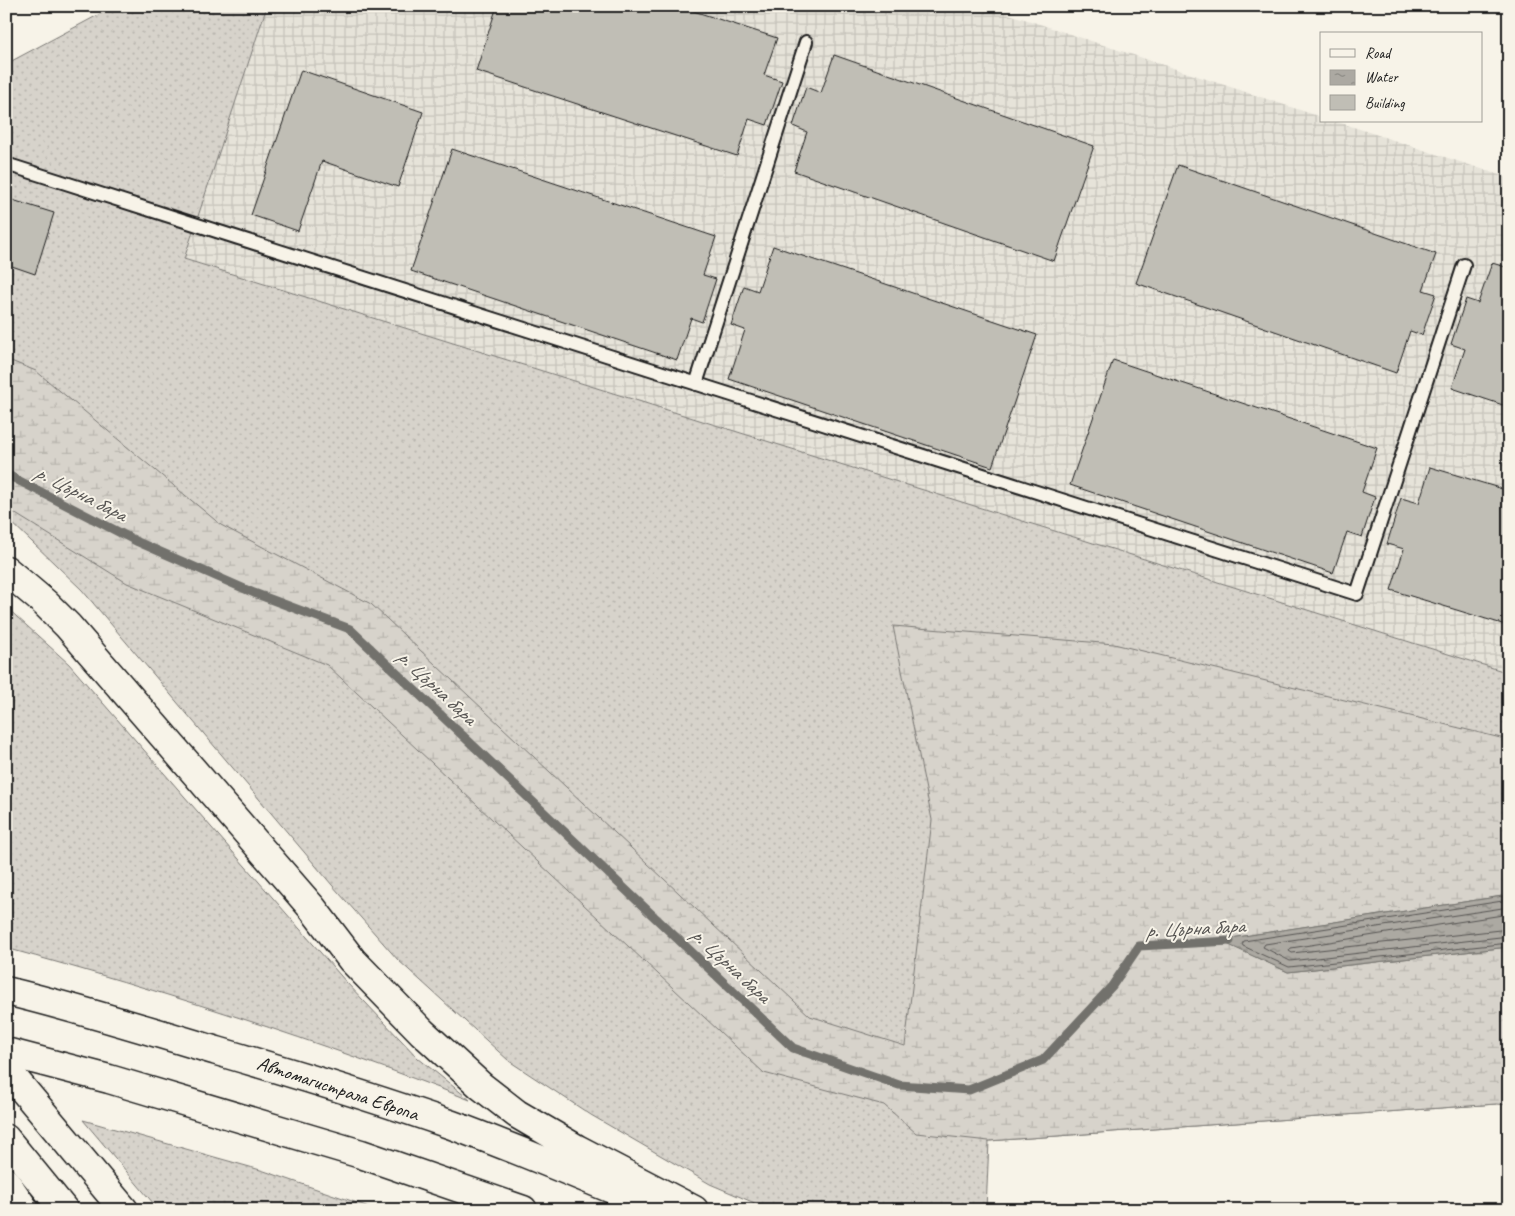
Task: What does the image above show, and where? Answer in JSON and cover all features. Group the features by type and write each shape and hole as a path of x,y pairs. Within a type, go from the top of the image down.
{"main road":[{"path":"6,570 45,603 68,626 313,909 352,960 422,1032 480,1086 517,1114 578,1149 694,1210"},
{"name":"Автомагистрала Европа","path":"6,991 162,1034 383,1102 462,1129 557,1166 661,1210"},
{"path":"6,1052 109,1079 361,1154 523,1210"},
{"path":"6,1069 124,1210"},
{"path":"6,1140 64,1210"}],"street":[{"path":"6,1181 26,1210"}],"lane":[{"path":"696,384 806,42"},
{"path":"6,164 1357,594 1464,264"}],"shaded area":[{"path":"267,6 985,6 1320,117 1320,122 1338,122 1509,178 1509,673 184,259"}],"green space":[{"path":"115,6 267,6 184,259 1509,673 1509,895 1219,940 1288,972 1509,947 1496,1104 989,1141 986,1210 771,1210 710,1184 591,1115 509,1061 398,960 82,590 6,517 6,64"},
{"path":"6,359 36,371 221,525 371,604 810,1016 905,1046 932,820 893,626 1114,644 1509,740 1509,895 1219,940 1288,972 1509,947 1509,1105 1496,1104 989,1141 916,1133 884,1105 764,1073 327,665 127,583 6,508"},
{"path":"6,607 69,664 347,983 418,1058 470,1100 356,1057 182,999 6,948"},
{"path":"83,1120 264,1171 378,1210 159,1210"}],"water":[{"path":"1509,895 1509,947 1288,972 1218,940"}],"building":[{"path":"497,6 678,6 777,38 764,75 782,81 767,125 749,119 737,156 476,71"},
{"path":"834,55 1094,146 1054,261 794,171 807,132 793,126 806,87 821,93"},
{"path":"301,70 423,112 398,187 322,161 298,231 251,215"},
{"path":"452,149 716,237 703,275 716,279 702,322 691,318 677,360 411,271"},
{"path":"1178,165 1436,254 1423,290 1436,294 1422,335 1410,331 1396,373 1136,283"},
{"path":"6,198 54,213 35,274 6,264"},
{"path":"773,246 1037,335 992,467 729,379 745,330 731,325 744,286 758,291"},
{"path":"1492,263 1509,268 1509,407 1452,388 1465,349 1451,344 1466,299 1478,303"},
{"path":"1113,360 1377,448 1362,492 1375,497 1362,537 1347,532 1333,573 1070,485"},
{"path":"1430,467 1509,491 1509,626 1391,590 1404,549 1387,544 1401,498 1419,503"}],"waterway":[{"name":"р. Църна бара","path":"6,474 138,542 254,593 350,629 793,1048 899,1085 969,1090 1043,1060 1112,986 1139,946 1230,941"}]}
